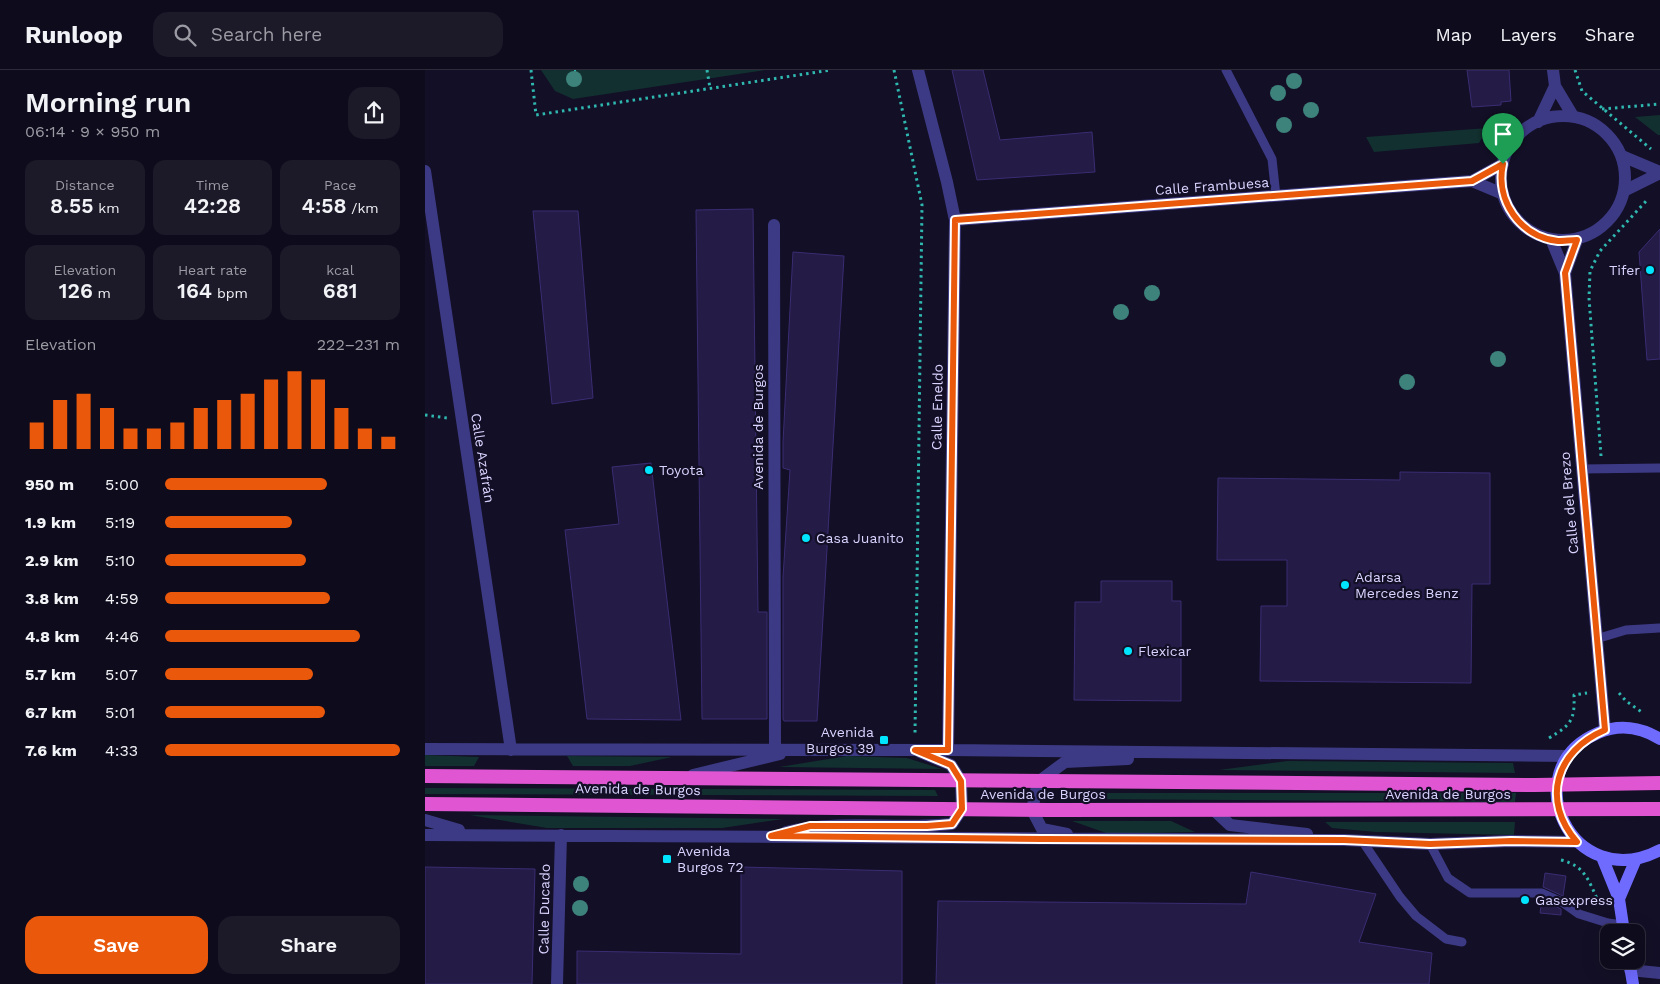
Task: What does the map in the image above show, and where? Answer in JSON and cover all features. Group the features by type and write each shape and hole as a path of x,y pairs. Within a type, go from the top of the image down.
{"highway":[{"name":"Avenida de Burgos","path":"425,776 1039,782 1660,783"},
{"name":"Avenida de Burgos","path":"425,804 1031,810 1660,809"}],"main road":[{"path":"1660,738 1641,730 1629,728 1605,730 1590,736 1568,756 1557,784 1558,809 1563,822 1577,842 1602,857 1617,860 1636,859 1660,850"},
{"path":"1602,857 1619,899 1622,924"},
{"path":"1619,899 1636,859"},
{"path":"1630,969 1633,984"}],"street":[{"name":"Calle Eneldo","path":"918,70 955,220 948,750"},
{"path":"1553,70 1555,86 1573,116"},
{"path":"1538,122 1555,86"},
{"path":"1553,116 1573,116 1598,126 1608,134 1622,156 1626,177 1626,190 1613,217 1597,232 1577,240 1558,241 1539,236 1523,226 1510,212 1503,194 1501,174 1506,153 1517,136 1538,122 1553,116"},
{"path":"1622,156 1660,172"},
{"name":"Calle Frambuesa","path":"955,220 1472,181 1503,164"},
{"name":"Calle Azafrán","path":"425,171 511,750"},
{"path":"1626,190 1660,172"},
{"name":"Calle Frambuesa","path":"1472,181 1503,194"},
{"name":"Avenida de Burgos","path":"774,224 775,750"},
{"name":"Calle del Brezo","path":"1551,239 1565,273 1605,730"},
{"name":"Calle del Brezo","path":"1565,273 1577,240"},
{"path":"425,749 948,750 1568,756"},
{"path":"681,778 800,750"},
{"path":"771,836 810,826 927,826 952,824 962,809 961,781 951,765 915,750"},
{"path":"1090,839 1042,828 1031,810 1039,782 1065,762 1226,752"},
{"path":"1214,810 1230,825 1363,842 1430,844 1511,841 1577,842"},
{"path":"425,820 474,835"},
{"path":"425,835 1344,840"},
{"name":"Calle Ducado","path":"557,984 561,835"},
{"path":"1644,969 1660,973"}],"lane":[{"path":"1226,70 1272,159 1276,196"},
{"path":"1581,469 1660,468"},
{"path":"1596,638 1627,630 1659,628"},
{"path":"1363,842 1400,897 1416,916 1446,939 1461,942"},
{"path":"1430,844 1448,878 1470,893 1542,894 1562,902 1579,914 1608,924"}],"path":[{"path":"531,70 536,115 831,70"},
{"path":"707,70 710,88"},
{"path":"894,70 922,205 915,750"},
{"path":"1575,70 1582,91 1601,109 1654,151"},
{"path":"1601,109 1660,104"},
{"path":"1602,470 1589,298 1590,270 1601,251 1653,193"},
{"path":"1617,690 1626,701 1648,716"},
{"path":"1542,740 1569,726 1575,712 1574,695"},
{"path":"1556,858 1574,863 1584,872 1599,903 1619,899"}],"green space":[{"path":"541,70 765,70 573,99 555,91"},
{"path":"1660,115 1660,135 1635,117"},
{"path":"1488,128 1479,143 1374,152 1366,137"},
{"path":"425,755 479,757 474,766 425,766"},
{"path":"567,756 672,757 630,766 573,766"},
{"path":"847,756 907,758 942,769 779,767"},
{"path":"1288,761 1513,763 1515,773 1219,770"},
{"path":"425,788 935,790 938,796 425,794"},
{"path":"1080,793 1516,793 1515,802 1080,799"},
{"path":"470,815 783,819 722,828 547,828"},
{"path":"1072,821 1171,821 1195,832 1109,834"},
{"path":"1325,822 1515,822 1514,835 1376,832 1332,828"}],"building":[{"path":"952,70 983,70 1000,140 1092,132 1095,172 977,180"},
{"path":"1467,70 1509,70 1511,101 1501,102 1501,105 1472,107"},
{"path":"753,209 758,612 767,612 767,719 702,719 696,210"},
{"path":"533,211 578,211 593,398 552,404"},
{"name":"Tifer","path":"1660,229 1660,359 1647,360 1639,252"},
{"name":"Casa Juanito","path":"793,252 844,256 817,721 784,721 783,719 783,577 790,470 783,468 783,442"},
{"path":"651,463 681,720 587,719 565,530 619,524 612,467"},
{"path":"1400,472 1490,473 1490,584 1472,584 1471,683 1260,681 1261,606 1287,606 1287,560 1217,560 1218,478 1400,480"},
{"name":"Flexicar","path":"1101,581 1172,581 1172,601 1181,601 1181,701 1074,700 1075,602 1101,602"},
{"path":"425,867 535,869 532,984 425,984"},
{"path":"741,867 902,871 902,984 577,984 577,951 741,954"},
{"path":"1251,872 1376,894 1359,942 1432,953 1429,984 936,984 938,901 1246,904"},
{"path":"1545,873 1566,876 1563,896 1543,887"},
{"path":"1542,900 1561,909 1561,915 1540,913"}],"place":[{"name":"Tifer","path":"1650,270"},
{"name":"Toyota","path":"649,470"},
{"name":"Casa Juanito","path":"806,538"},
{"name":"Adarsa Mercedes Benz","path":"1345,585"},
{"name":"Flexicar","path":"1128,651"},
{"name":"Avenida Burgos 39","path":"884,740"},
{"name":"Avenida Burgos 72","path":"667,859"},
{"name":"Gasexpress","path":"1525,900"}],"route":[{"path":"1503,164 1501,174 1503,194 1510,212 1523,226 1539,236 1558,241 1577,240 1565,273 1605,730 1590,736 1568,756 1557,784 1558,809 1563,822 1577,842 1511,841 1430,844 1344,840 771,836 810,826 927,826 952,824 962,809 961,781 951,765 915,750 948,750 955,220 1472,181 1503,164"}]}
